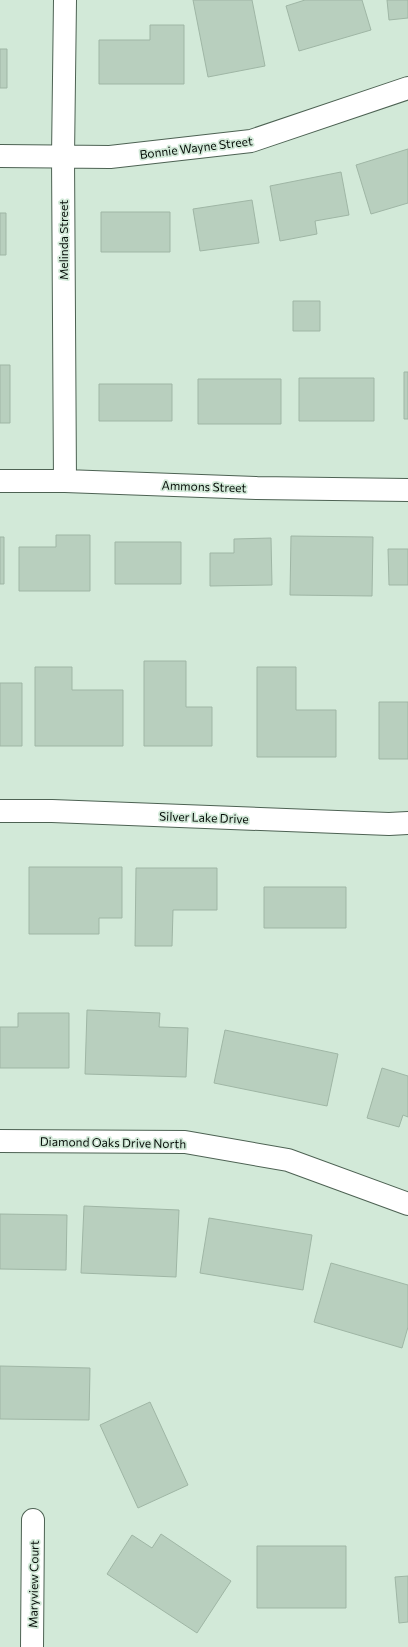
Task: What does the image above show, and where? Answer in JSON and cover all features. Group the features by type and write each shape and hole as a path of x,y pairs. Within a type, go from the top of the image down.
{"street":[{"name":"Melinda Street","path":"64,481 63,157 65,0"},
{"name":"Bonnie Wayne Street","path":"0,156 110,157 251,141 408,88"},
{"name":"Ammons Street","path":"0,481 64,481 257,488 408,490"},
{"name":"Silver Lake Drive","path":"0,811 52,810 389,824 408,823"},
{"name":"Diamond Oaks Drive North","path":"0,1141 185,1142 288,1160 408,1204"},
{"name":"Maryview Court","path":"32,1647 33,1520"}],"building":[{"path":"193,0 252,0 265,66 208,77"},
{"path":"305,0 362,0 371,30 299,51 286,6"},
{"path":"387,0 408,0 408,18 389,20"},
{"path":"150,25 184,25 184,84 99,84 99,40 150,40"},
{"path":"0,49 7,49 7,88 0,88"},
{"path":"408,149 408,203 371,214 356,165"},
{"path":"341,172 349,215 315,221 317,234 280,241 270,186"},
{"path":"252,200 259,243 200,251 193,209"},
{"path":"101,212 170,212 170,252 101,252"},
{"path":"0,213 6,213 6,255 0,255"},
{"path":"293,301 320,301 320,331 293,331"},
{"path":"0,365 10,365 10,423 0,423"},
{"path":"404,372 408,372 408,419 404,419"},
{"path":"299,378 374,378 374,421 299,421"},
{"path":"198,379 281,379 281,424 198,424"},
{"path":"99,384 172,384 172,421 99,421"},
{"path":"56,535 90,535 90,591 19,591 19,547 56,547"},
{"path":"291,536 373,537 372,596 290,595"},
{"path":"0,537 4,537 4,584 0,584"},
{"path":"271,538 272,585 210,586 210,553 234,553 234,539"},
{"path":"115,542 181,542 181,584 115,584"},
{"path":"388,549 408,549 408,585 389,585"},
{"path":"144,661 186,661 186,707 212,707 212,746 144,746"},
{"path":"35,667 72,667 72,690 123,690 123,746 35,746"},
{"path":"257,667 296,667 296,710 336,710 336,757 257,757"},
{"path":"0,683 22,683 22,746 0,746"},
{"path":"379,702 408,702 408,759 379,759"},
{"path":"29,867 122,867 122,918 99,918 99,934 29,934"},
{"path":"136,868 217,868 217,910 173,910 172,946 135,946"},
{"path":"264,887 346,887 346,928 264,928"},
{"path":"87,1010 160,1013 159,1027 188,1028 186,1077 85,1074"},
{"path":"18,1013 69,1013 69,1068 0,1068 0,1027 18,1027"},
{"path":"225,1030 338,1054 327,1106 214,1083"},
{"path":"382,1068 408,1076 408,1117 403,1115 399,1127 367,1118"},
{"path":"84,1206 179,1210 176,1277 81,1273"},
{"path":"0,1214 67,1215 66,1270 0,1269"},
{"path":"209,1218 312,1235 303,1290 200,1273"},
{"path":"331,1263 408,1285 408,1327 402,1348 314,1322"},
{"path":"0,1366 90,1368 89,1420 0,1419"},
{"path":"150,1402 188,1485 138,1508 100,1425"},
{"path":"161,1534 231,1581 197,1633 107,1574 132,1535 152,1548"},
{"path":"257,1546 346,1546 346,1608 257,1608"},
{"path":"408,1576 408,1622 399,1623 395,1577"}]}
